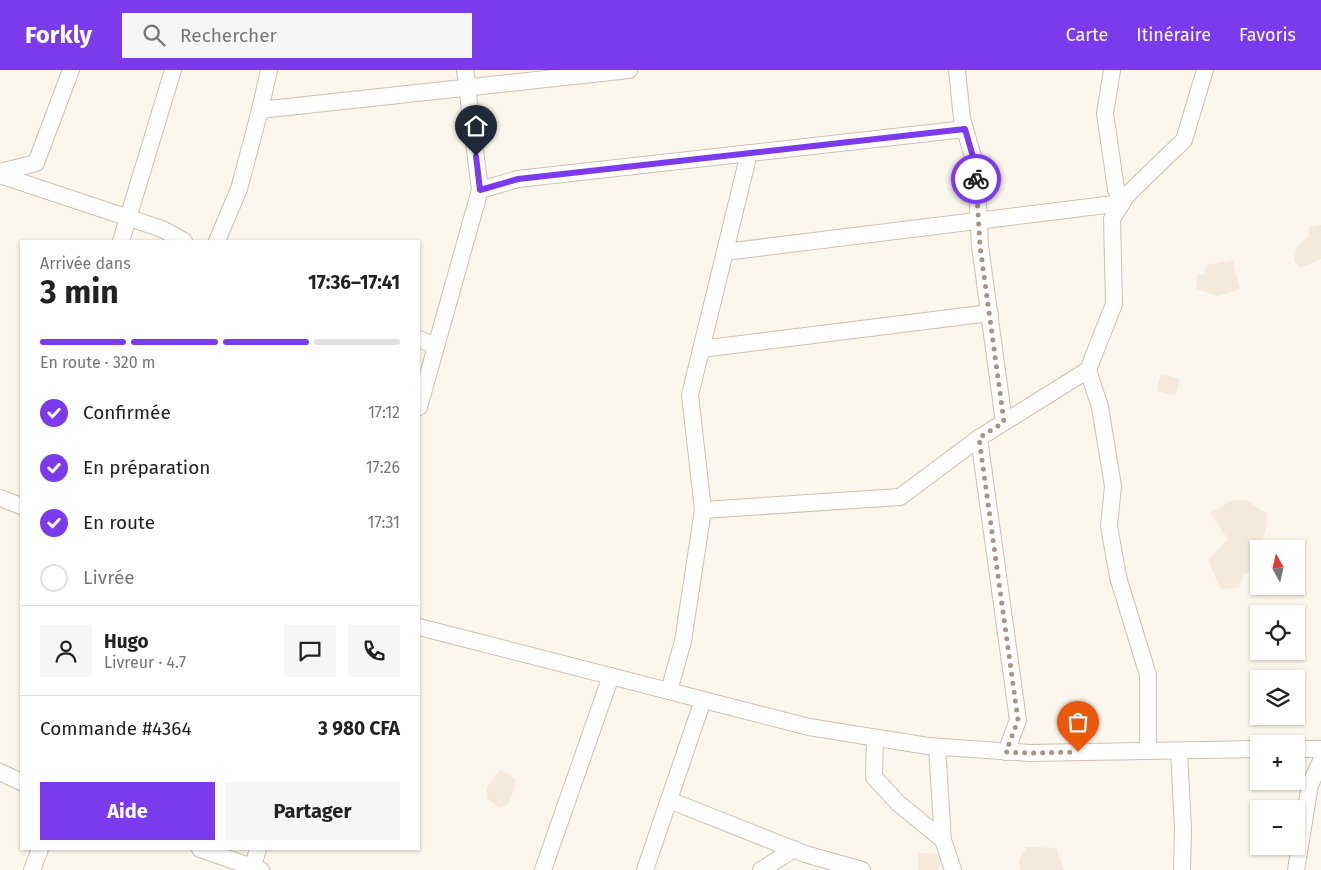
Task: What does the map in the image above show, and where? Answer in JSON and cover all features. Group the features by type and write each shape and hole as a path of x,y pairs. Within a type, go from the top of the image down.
{"street":[{"path":"51,192 36,163 71,70"},
{"path":"120,240 174,70"},
{"path":"217,240 239,189 269,70"},
{"path":"420,402 480,190 465,70"},
{"path":"260,110 629,70"},
{"path":"957,70 962,119 976,167 980,246 1004,422"},
{"path":"1112,70 1105,113 1116,189 1122,203"},
{"path":"703,510 900,497 979,438 1088,370 1114,304 1112,219 1127,195 1184,140 1205,70"},
{"path":"480,190 518,179 965,129"},
{"path":"669,691 683,640 703,510 690,396 749,153"},
{"path":"0,173 36,163"},
{"path":"0,173 162,229 182,240"},
{"path":"725,252 1122,203"},
{"path":"701,349 990,313"},
{"path":"420,339 436,346"},
{"path":"1088,370 1100,407 1113,486 1109,526 1118,577 1148,675 1148,751"},
{"path":"979,438 1018,720 1006,752"},
{"path":"0,498 20,506"},
{"path":"420,626 809,727 875,738 937,747 1029,753 1250,750"},
{"path":"543,870 611,676"},
{"path":"645,870 703,700"},
{"path":"875,738 874,777 898,803 943,840"},
{"path":"937,747 943,840 953,870"},
{"path":"1305,749 1321,749"},
{"path":"1179,751 1183,830 1182,870"},
{"path":"1296,870 1310,785 1321,762"},
{"path":"0,772 20,782"},
{"path":"669,800 805,854 862,870"},
{"path":"761,870 794,849"},
{"path":"32,870 40,850"},
{"path":"202,850 223,864 257,868 258,850"}],"shaded area":[{"path":"1321,225 1321,259 1300,268 1294,260 1297,246 1308,237 1309,227"},
{"path":"1233,260 1240,289 1218,296 1196,289 1197,275 1204,275 1207,265"},
{"path":"1161,374 1180,379 1175,396 1156,391"},
{"path":"1233,500 1246,500 1268,514 1263,540 1250,540 1250,573 1243,574 1239,588 1221,589 1208,560 1228,539 1210,513"},
{"path":"501,770 516,780 515,788 508,804 499,807 487,798 487,788"},
{"path":"1027,847 1056,848 1064,870 1020,870 1019,860"},
{"path":"918,853 941,854 939,870 918,870"}],"way so far":[{"path":"976,179 980,246 1004,422 979,438 1018,720 1006,752 1078,752"}],"route":[{"path":"476,156 480,190 518,179 965,129 976,167 976,179"}]}
